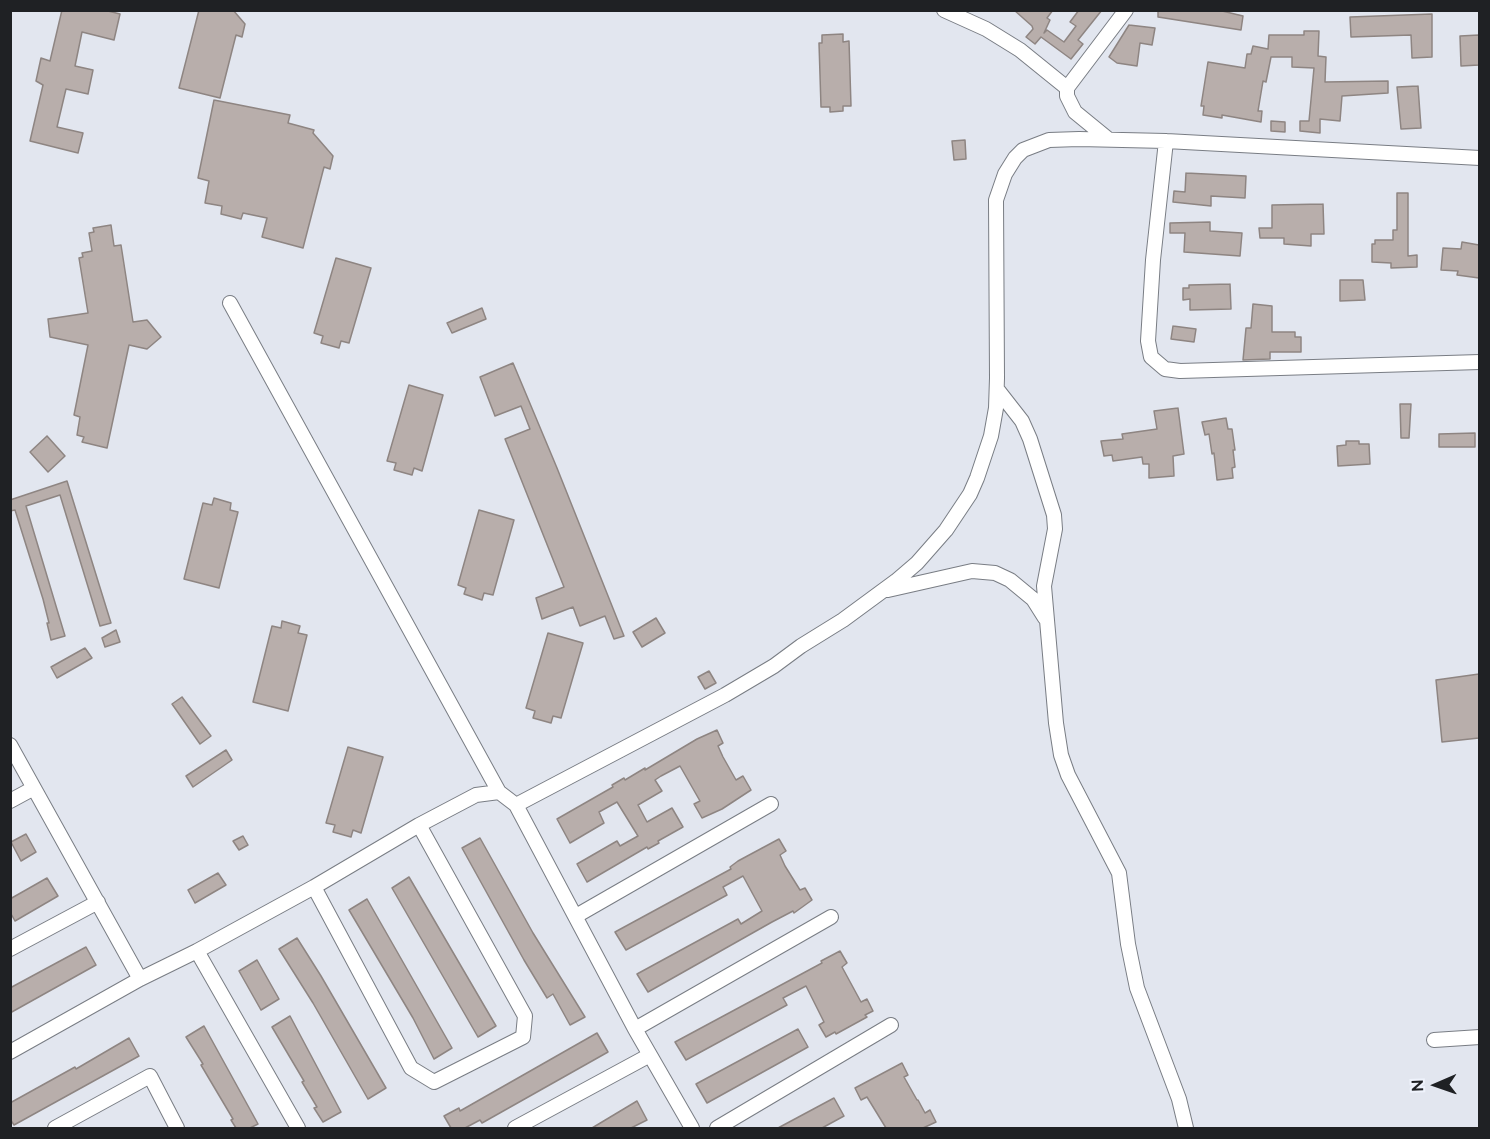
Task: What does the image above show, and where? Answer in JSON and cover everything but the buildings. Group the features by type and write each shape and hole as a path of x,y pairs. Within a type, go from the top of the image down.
{"street":[{"path":"944,10 986,29 1020,50 1067,88"},
{"path":"1108,139 1075,112 1067,96 1067,88 1126,10"},
{"path":"516,806 725,695 774,666 883,591 917,563 946,530 970,494 991,435 997,389 996,200 1005,174 1023,150 1049,140 1108,139 1479,158"},
{"path":"1166,141 1153,260 1148,341 1151,357 1165,369 1180,371 1479,363"},
{"path":"230,303 499,792 516,806 635,1029 692,1128"},
{"path":"997,389 1022,421 1054,515 1055,529 1044,586 1057,733 1064,765 1119,873 1128,944 1137,988 1179,1099 1186,1128"},
{"path":"883,591 972,571 988,572 1010,580 1033,599 1048,623"},
{"path":"10,745 140,978"},
{"path":"10,801 34,788"},
{"path":"10,1052 140,978 197,951 419,825 476,795 499,792"},
{"path":"576,916 771,804"},
{"path":"314,886 411,1068 434,1083 523,1037 525,1016 419,825"},
{"path":"10,949 98,902"},
{"path":"635,1029 831,917"},
{"path":"197,951 298,1128"},
{"path":"717,1128 891,1025"},
{"path":"1434,1040 1479,1037"},
{"path":"514,1128 650,1055"},
{"path":"55,1128 150,1076 177,1128"}]}
